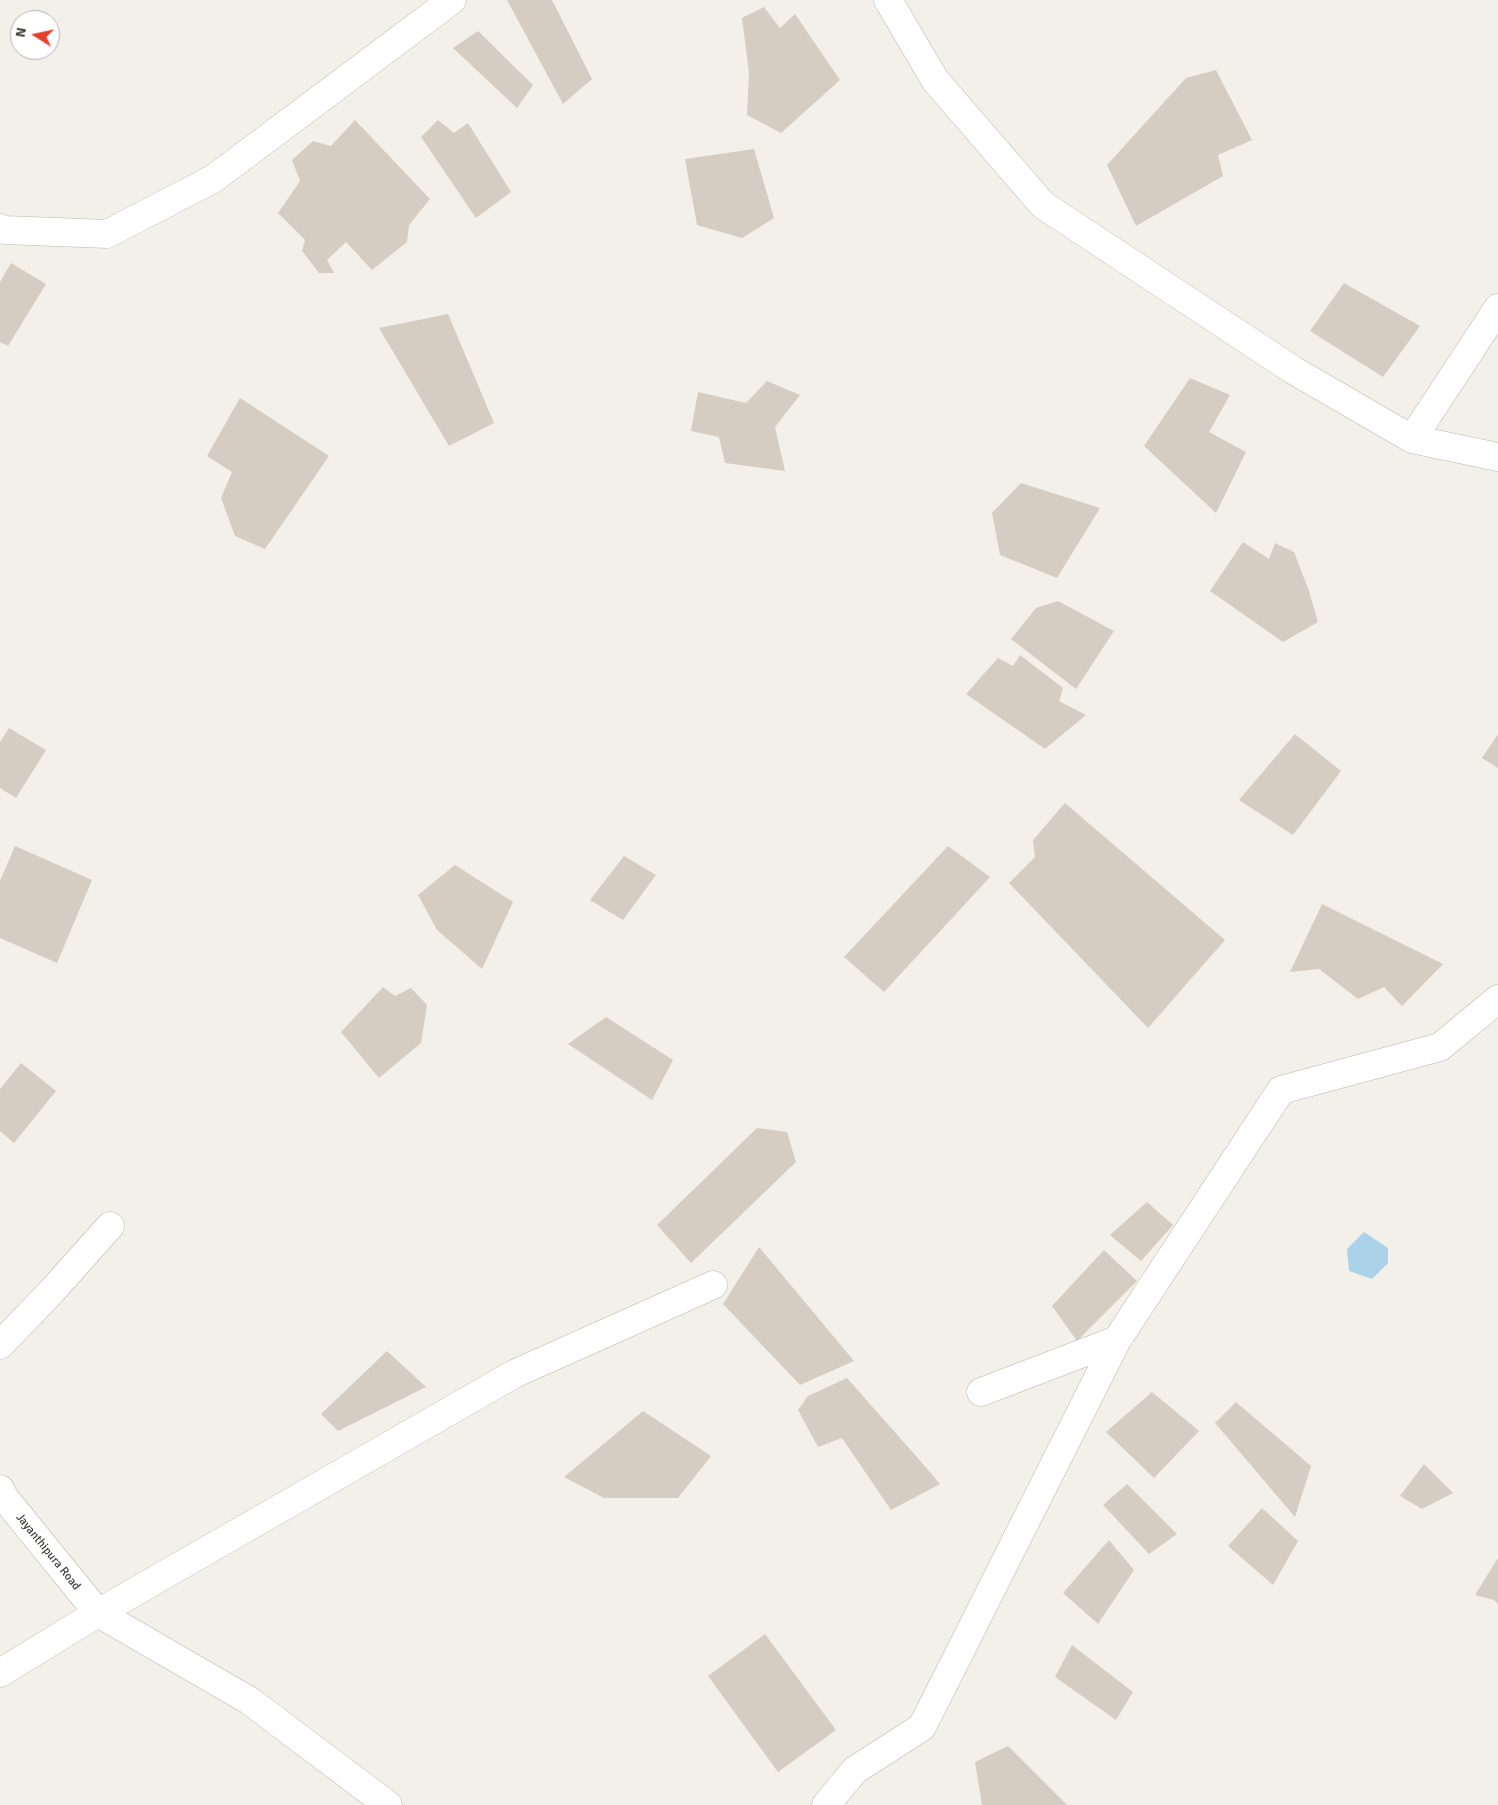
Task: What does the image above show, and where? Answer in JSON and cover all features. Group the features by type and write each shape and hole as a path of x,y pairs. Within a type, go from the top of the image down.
{"street":[{"path":"2,232 107,234 213,179 452,0"},
{"path":"888,0 935,80 1043,205 1293,370 1412,439 1498,457"},
{"path":"1412,439 1498,308"},
{"path":"826,1805 855,1770 922,1727 1117,1340 1281,1090 1440,1047 1498,999"},
{"path":"0,1344 52,1291 110,1226"},
{"path":"0,1673 98,1613 514,1374 713,1284"},
{"path":"981,1392 1117,1340"},
{"name":"Jayanthipura Road","path":"0,1490 4,1498 98,1613"},
{"path":"98,1613 250,1701 388,1805"}],"water":[{"path":"1364,1232 1388,1248 1388,1263 1372,1279 1349,1271 1347,1249"}],"building":[{"path":"507,0 552,0 592,79 563,104"},
{"path":"764,7 780,28 795,14 840,80 781,133 747,115 749,73 742,18"},
{"path":"478,31 533,85 517,108 453,48"},
{"path":"1216,70 1252,140 1218,155 1223,176 1136,226 1107,165 1186,78"},
{"path":"355,120 430,199 409,225 407,242 372,270 346,242 327,260 334,273 319,273 302,251 305,240 278,213 300,181 292,160 313,141 331,146"},
{"path":"438,120 454,133 468,123 511,192 476,218 421,137"},
{"path":"754,149 774,218 742,238 697,225 685,159"},
{"path":"11,263 46,284 8,346 0,342 0,282"},
{"path":"1344,283 1420,326 1383,377 1310,331"},
{"path":"448,314 494,423 449,446 379,328"},
{"path":"1190,378 1230,395 1209,432 1246,452 1216,513 1144,446"},
{"path":"767,381 800,395 775,427 785,471 725,463 719,437 691,431 698,392 746,403"},
{"path":"240,398 329,456 265,549 235,536 221,498 232,472 207,456"},
{"path":"1021,483 1100,508 1057,578 1000,555 992,513"},
{"path":"1243,542 1269,559 1275,543 1294,552 1309,591 1318,622 1283,642 1210,591"},
{"path":"1058,601 1114,631 1076,689 1011,639 1036,608"},
{"path":"1020,655 1063,688 1059,701 1086,715 1045,749 966,694 998,658 1013,666"},
{"path":"9,728 46,750 16,798 0,788 0,742"},
{"path":"1295,734 1341,771 1293,835 1239,800"},
{"path":"1498,734 1498,768 1482,758"},
{"path":"1065,803 1225,940 1148,1028 1009,883 1035,857 1033,840"},
{"path":"15,846 92,880 57,963 0,938 0,881"},
{"path":"948,846 990,877 884,992 844,957"},
{"path":"624,856 656,875 623,920 590,900"},
{"path":"455,865 513,902 482,969 437,930 418,895"},
{"path":"1322,904 1443,964 1402,1006 1384,987 1358,999 1319,969 1290,972"},
{"path":"383,987 395,996 411,988 427,1005 421,1043 379,1078 341,1032"},
{"path":"606,1017 673,1060 652,1100 568,1044"},
{"path":"21,1063 56,1091 14,1143 0,1131 0,1089"},
{"path":"757,1128 787,1132 796,1162 691,1263 657,1225"},
{"path":"1147,1202 1173,1225 1141,1261 1110,1235"},
{"path":"759,1247 854,1361 800,1385 723,1304"},
{"path":"1104,1250 1137,1281 1077,1341 1052,1306"},
{"path":"387,1351 426,1387 338,1431 321,1414"},
{"path":"847,1378 940,1484 891,1510 842,1438 818,1447 798,1410 808,1396"},
{"path":"1152,1392 1199,1431 1154,1478 1106,1432"},
{"path":"1236,1402 1311,1466 1295,1517 1215,1423"},
{"path":"643,1411 711,1456 678,1498 604,1498 564,1477"},
{"path":"1424,1464 1453,1493 1422,1509 1400,1496"},
{"path":"1127,1484 1177,1534 1149,1554 1103,1505"},
{"path":"1262,1508 1298,1541 1273,1585 1228,1546"},
{"path":"1109,1540 1134,1570 1098,1624 1063,1593"},
{"path":"1498,1558 1498,1604 1494,1600 1475,1595"},
{"path":"765,1634 836,1730 778,1772 708,1676"},
{"path":"1072,1645 1133,1692 1116,1720 1055,1677"},
{"path":"1008,1746 1067,1805 982,1805 975,1762"}]}
